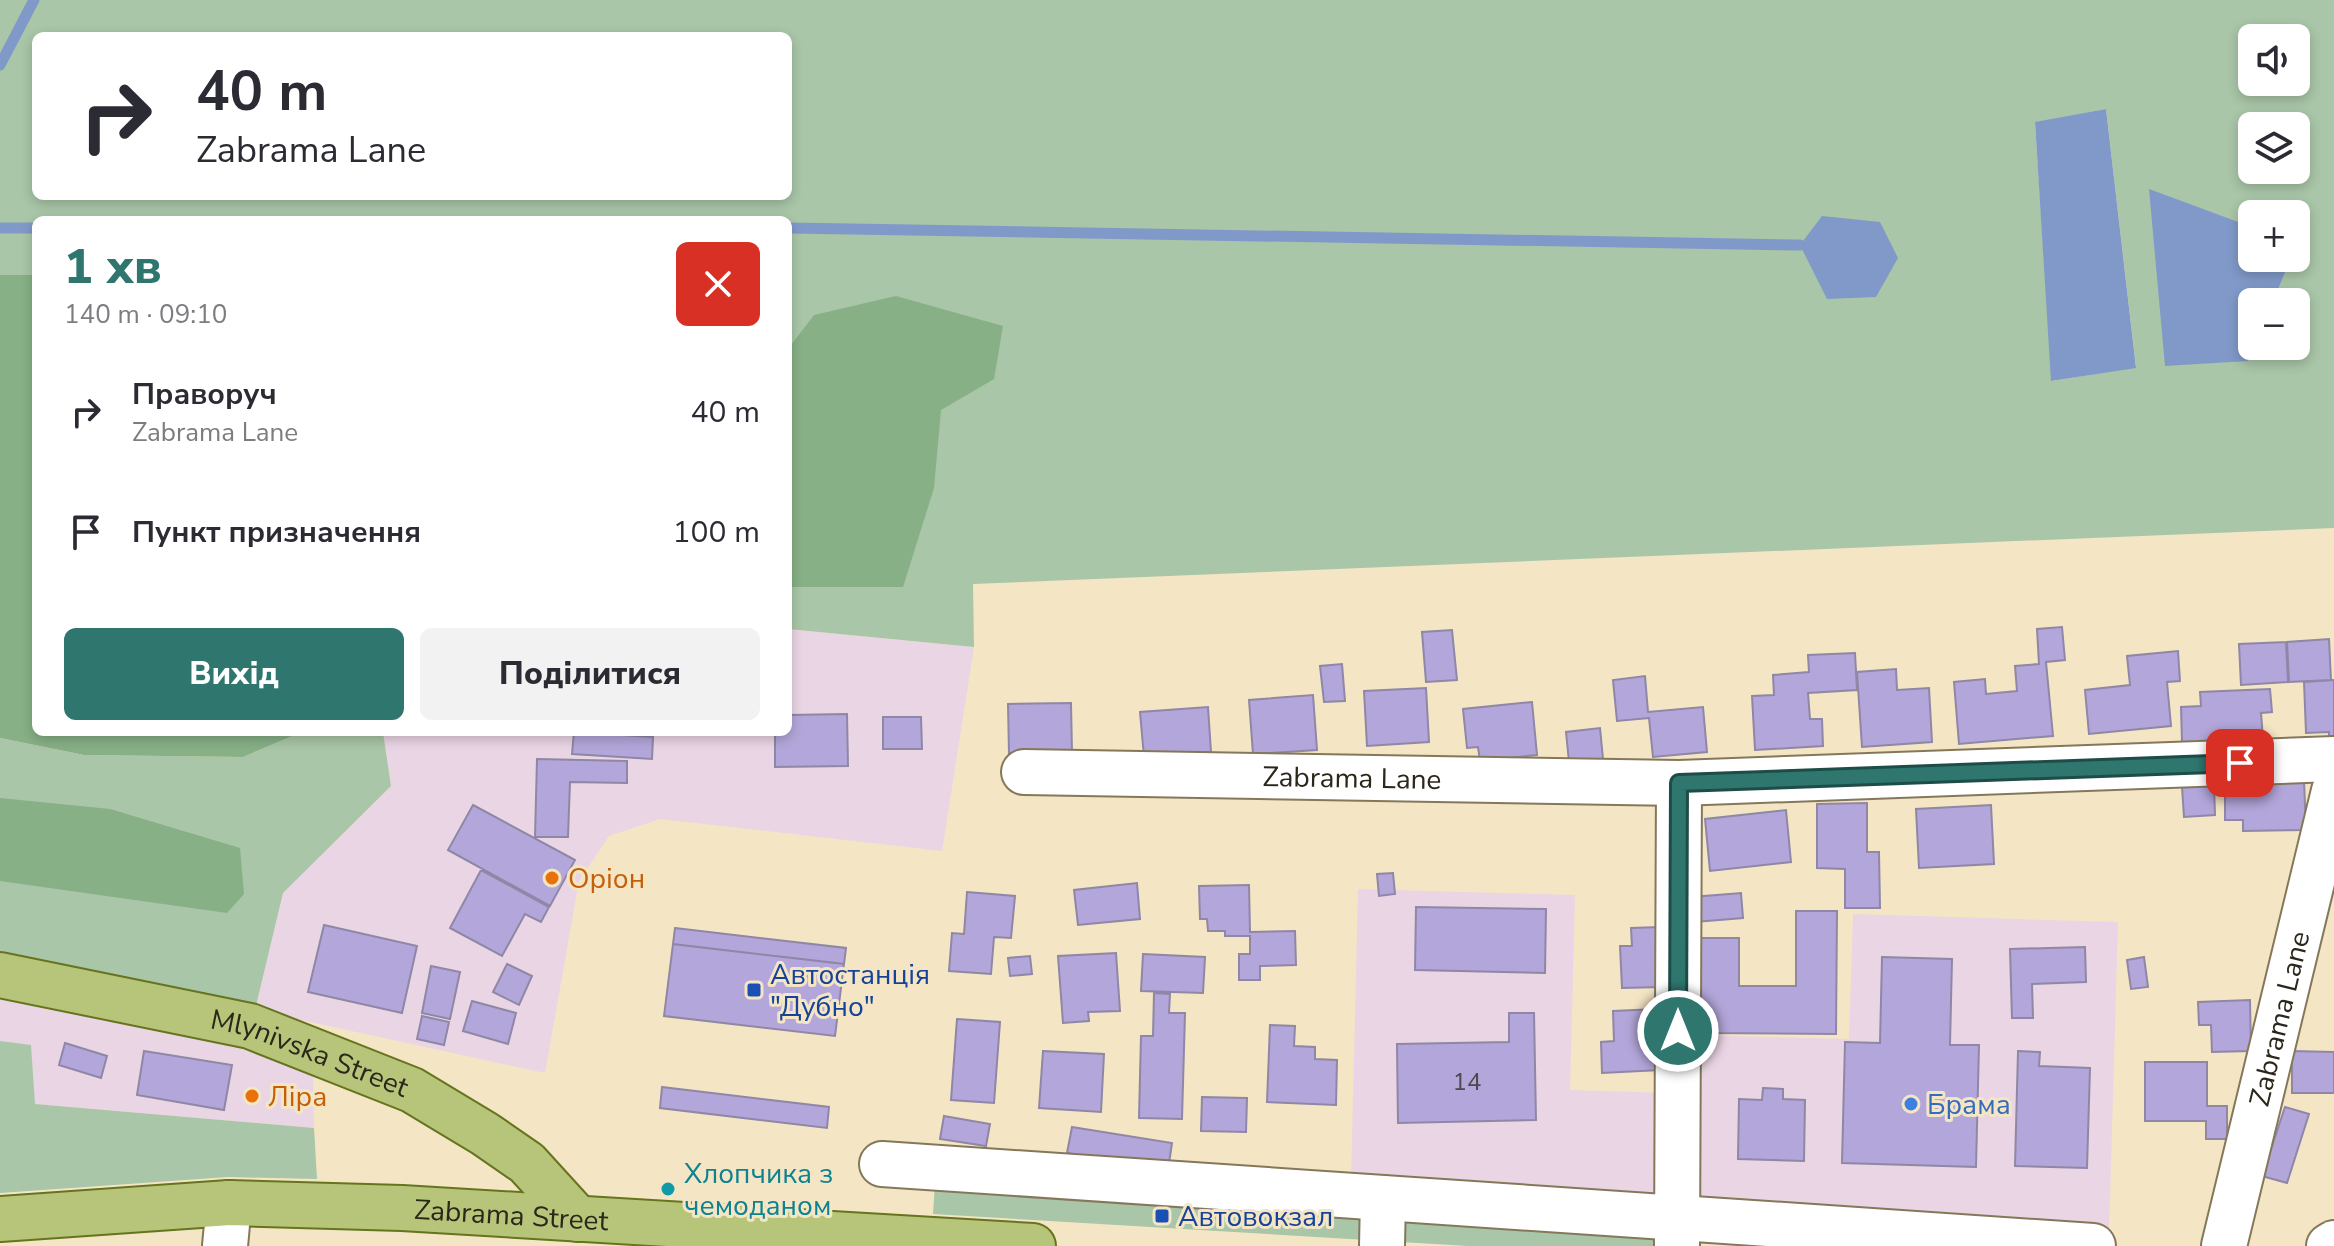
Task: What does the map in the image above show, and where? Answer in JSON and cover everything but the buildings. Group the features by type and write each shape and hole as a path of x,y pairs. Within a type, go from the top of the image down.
{"main road":[{"name":"Mlynivska Street","path":"0,975 250,1026 412,1090 527,1163 578,1219"},
{"name":"Zabrama Street","path":"0,1219 229,1203 402,1208 1033,1246"}],"street":[{"name":"Zabrama Lane","path":"1024,772 1679,783 2334,759"},
{"path":"1677,1232 1679,783"},
{"name":"Zabrama Lane","path":"2224,1246 2334,791"},
{"path":"882,1164 1383,1198 1677,1232 2093,1246"},
{"path":"1382,1246 1383,1198"},
{"path":"225,1246 229,1203"},
{"path":"2329,1246 2334,1243"}],"shaded area":[{"path":"792,629 974,647 942,851 660,819 609,836 579,881 545,1073 255,1010 283,893 391,786 384,736 792,736"},
{"path":"1358,889 1575,895 1570,1090 1668,1093 1668,1203 1351,1181"},
{"path":"1853,914 2118,922 2109,1232 1687,1204 1687,1035 1849,1039"},
{"path":"0,993 245,1042 313,1069 314,1128 34,1104 31,1046 0,1041"}],"green space":[{"path":"0,0 2334,0 2334,528 973,584 974,647 792,629 792,216 32,216 32,275 0,275","holes":["2106,109 2136,367 2052,381 2035,123","2149,190 2238,222 2238,200 2310,200 2310,272 2285,272 2279,288 2310,288 2310,360 2238,360 2238,344"]},
{"path":"0,275 32,275 32,736 293,736 243,757 84,755 0,738"},
{"path":"896,296 1003,326 994,379 941,410 934,488 903,587 792,587 792,344 814,315"},
{"path":"293,736 384,736 391,786 283,893 255,1010 0,959 0,738 84,755 243,757"},
{"path":"0,798 110,809 240,848 244,894 227,913 0,881"},
{"path":"0,1041 31,1045 35,1104 314,1128 317,1179 228,1177 0,1193"},
{"path":"935,1183 1668,1232 1667,1246 1468,1246 933,1214"}],"water":[{"path":"2106,109 2136,368 2051,381 2035,122"},
{"path":"2149,189 2238,222 2238,272 2285,272 2279,288 2238,288 2238,360 2248,361 2165,366"},
{"path":"1822,216 1880,222 1898,258 1876,297 1827,299 1800,245"}],"waterway":[{"path":"0,65 34,0"},
{"path":"0,228 32,228"},
{"path":"792,228 1800,245"}],"place":[{"name":"Оріон","path":"552,878"},
{"name":"Автостанція \"Дубно\"","path":"754,990"},
{"name":"Ліра","path":"252,1096"},
{"name":"Брама","path":"1911,1104"},
{"name":"Хлопчика з чемоданом","path":"668,1189"},
{"name":"Автовокзал","path":"1162,1216"}],"route":[{"path":"1678,1031 1679,783 2240,763"}]}
